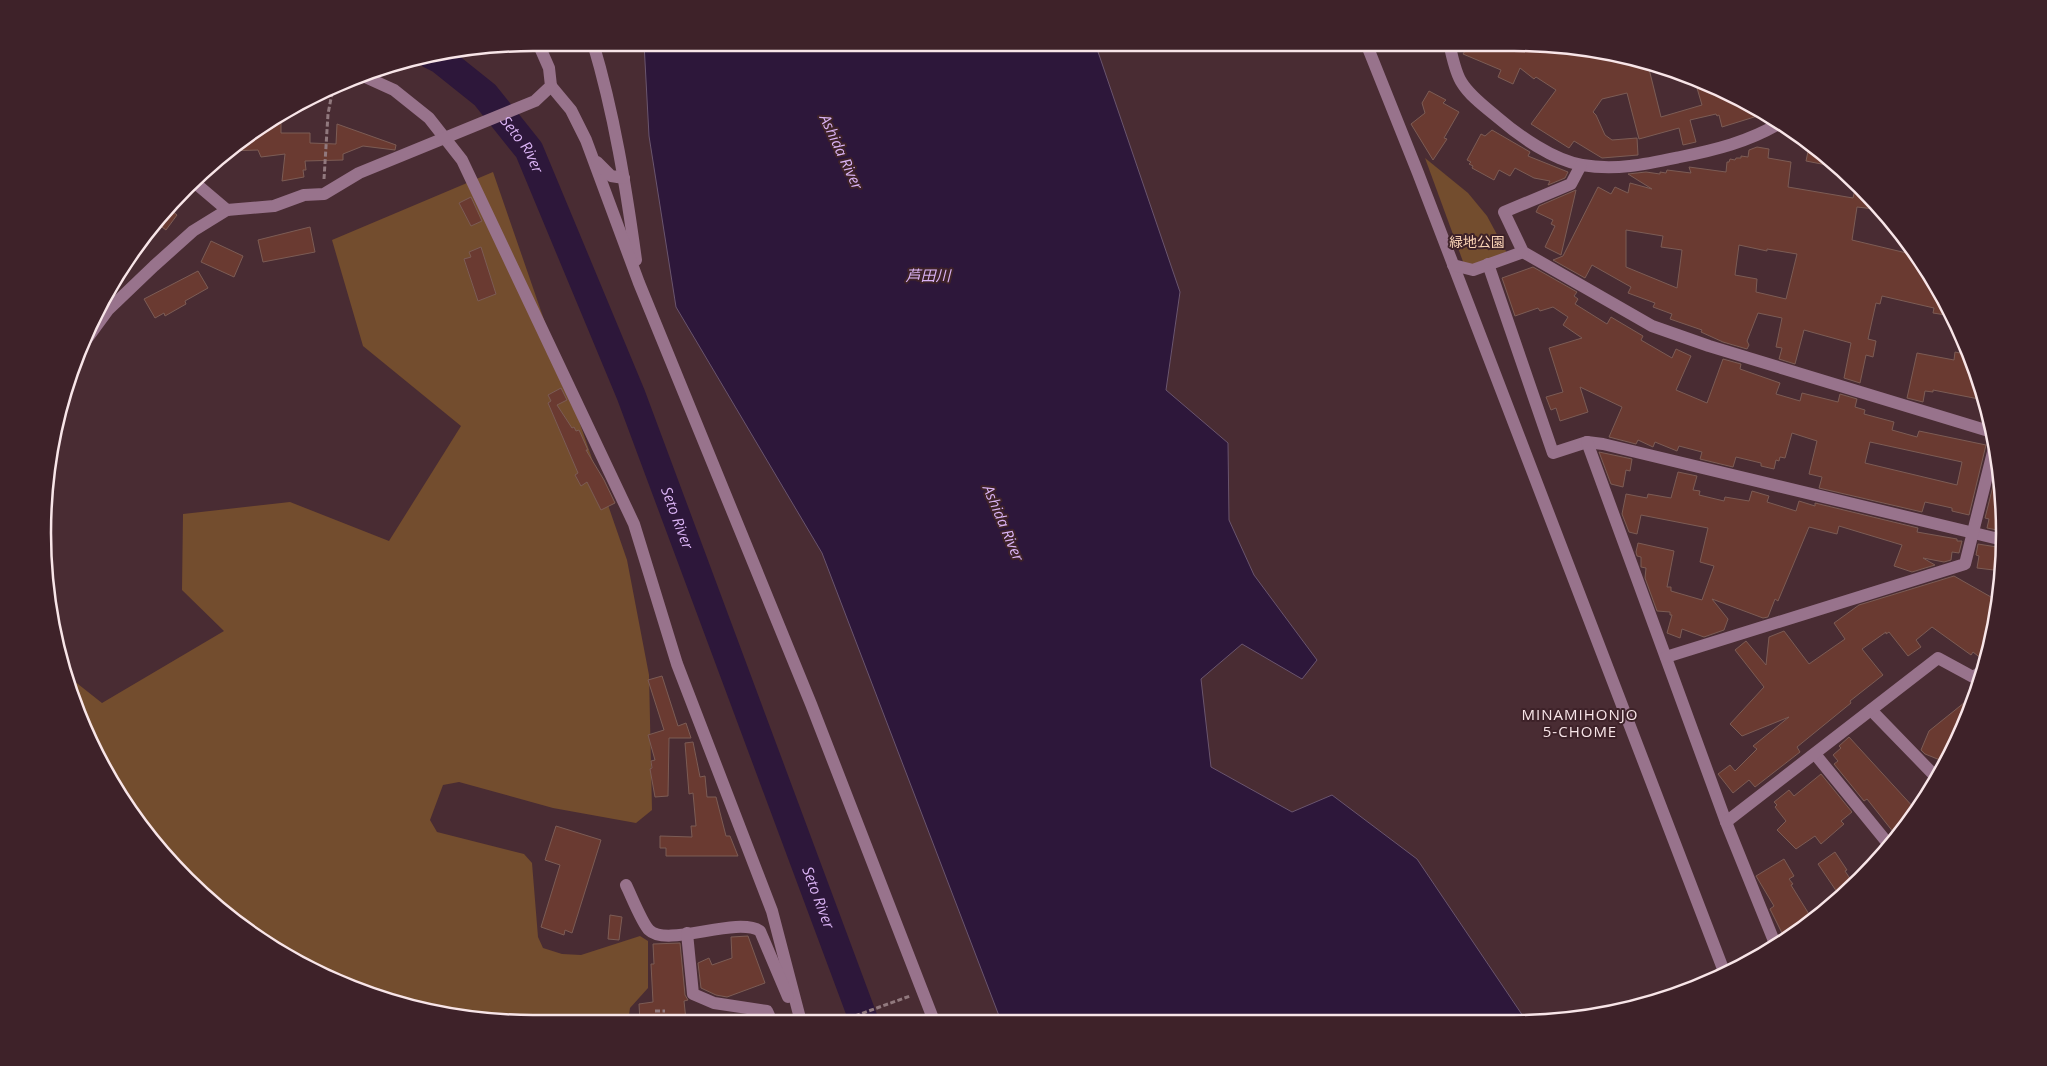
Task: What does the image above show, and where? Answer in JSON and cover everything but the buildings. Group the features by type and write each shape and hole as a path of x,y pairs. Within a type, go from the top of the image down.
{"street":[{"path":"542,51 549,68 551,86 572,110 593,159 639,283 811,704 932,1015"},
{"path":"595,51 624,178 639,283"},
{"path":"1369,51 1722,967"},
{"path":"1451,51 1461,83 1478,100 1516,133 1548,152 1580,165 1609,168 1639,166 1726,148 1774,127"},
{"path":"371,80 394,90 429,118 462,160 634,524 677,664 772,911 799,1015"},
{"path":"102,318 108,310 193,231 227,210 274,206 304,195 324,194 359,173 536,101 551,86"},
{"path":"593,159 611,176 624,178"},
{"path":"1580,165 1571,184 1504,212 1524,252 1652,326 1984,429"},
{"path":"199,186 227,210"},
{"path":"1453,265 1473,270 1524,252"},
{"path":"1488,264 1553,453 1587,442 1603,444 1996,539"},
{"path":"1587,442 1726,822 1773,939"},
{"path":"1666,657 1965,564 1990,460"},
{"path":"1726,822 1938,658 1973,677"},
{"path":"1871,710 1932,773"},
{"path":"1815,754 1885,840"},
{"path":"626,885 648,929 662,935 747,926 760,931 787,996 797,1007"},
{"path":"687,933 693,994 714,1003 767,1011 769,1015"}],"path":[{"path":"324,194 328,114 331,96"},
{"path":"860,1015 916,994"},
{"path":"655,1011 664,1011"}],"green space":[{"name":"緑地公園","path":"1425,158 1468,193 1487,216 1508,255 1465,267"},
{"path":"493,172 627,560 649,675 652,810 636,823 553,808 459,782 443,785 430,820 437,832 524,854 532,863 538,937 543,948 562,954 581,955 640,936 648,941 648,988 630,1008 629,1015 533,1015 470,1011 408,998 378,989 320,965 292,950 265,934 215,895 171,851 132,801 101,746 88,717 75,682 102,703 224,631 182,590 183,514 290,502 389,541 461,426 363,346 332,240"}],"water":[{"name":"芦田川","path":"644,51 1098,51 1180,292 1166,390 1228,443 1229,520 1254,575 1317,660 1302,679 1242,644 1201,679 1211,767 1292,812 1332,795 1417,859 1522,1015 999,1015 822,553 676,307 649,136"}],"waterway":[{"name":"Seto River","path":"442,60 485,95 529,150 631,395 862,1015"}],"district":[{"name":"MINAMIHONJO 5-CHOME","path":"1580,724"}],"water label":[{"name":"Ashida River","path":"841,152"},
{"name":"Ashida River","path":"1003,523"}]}
